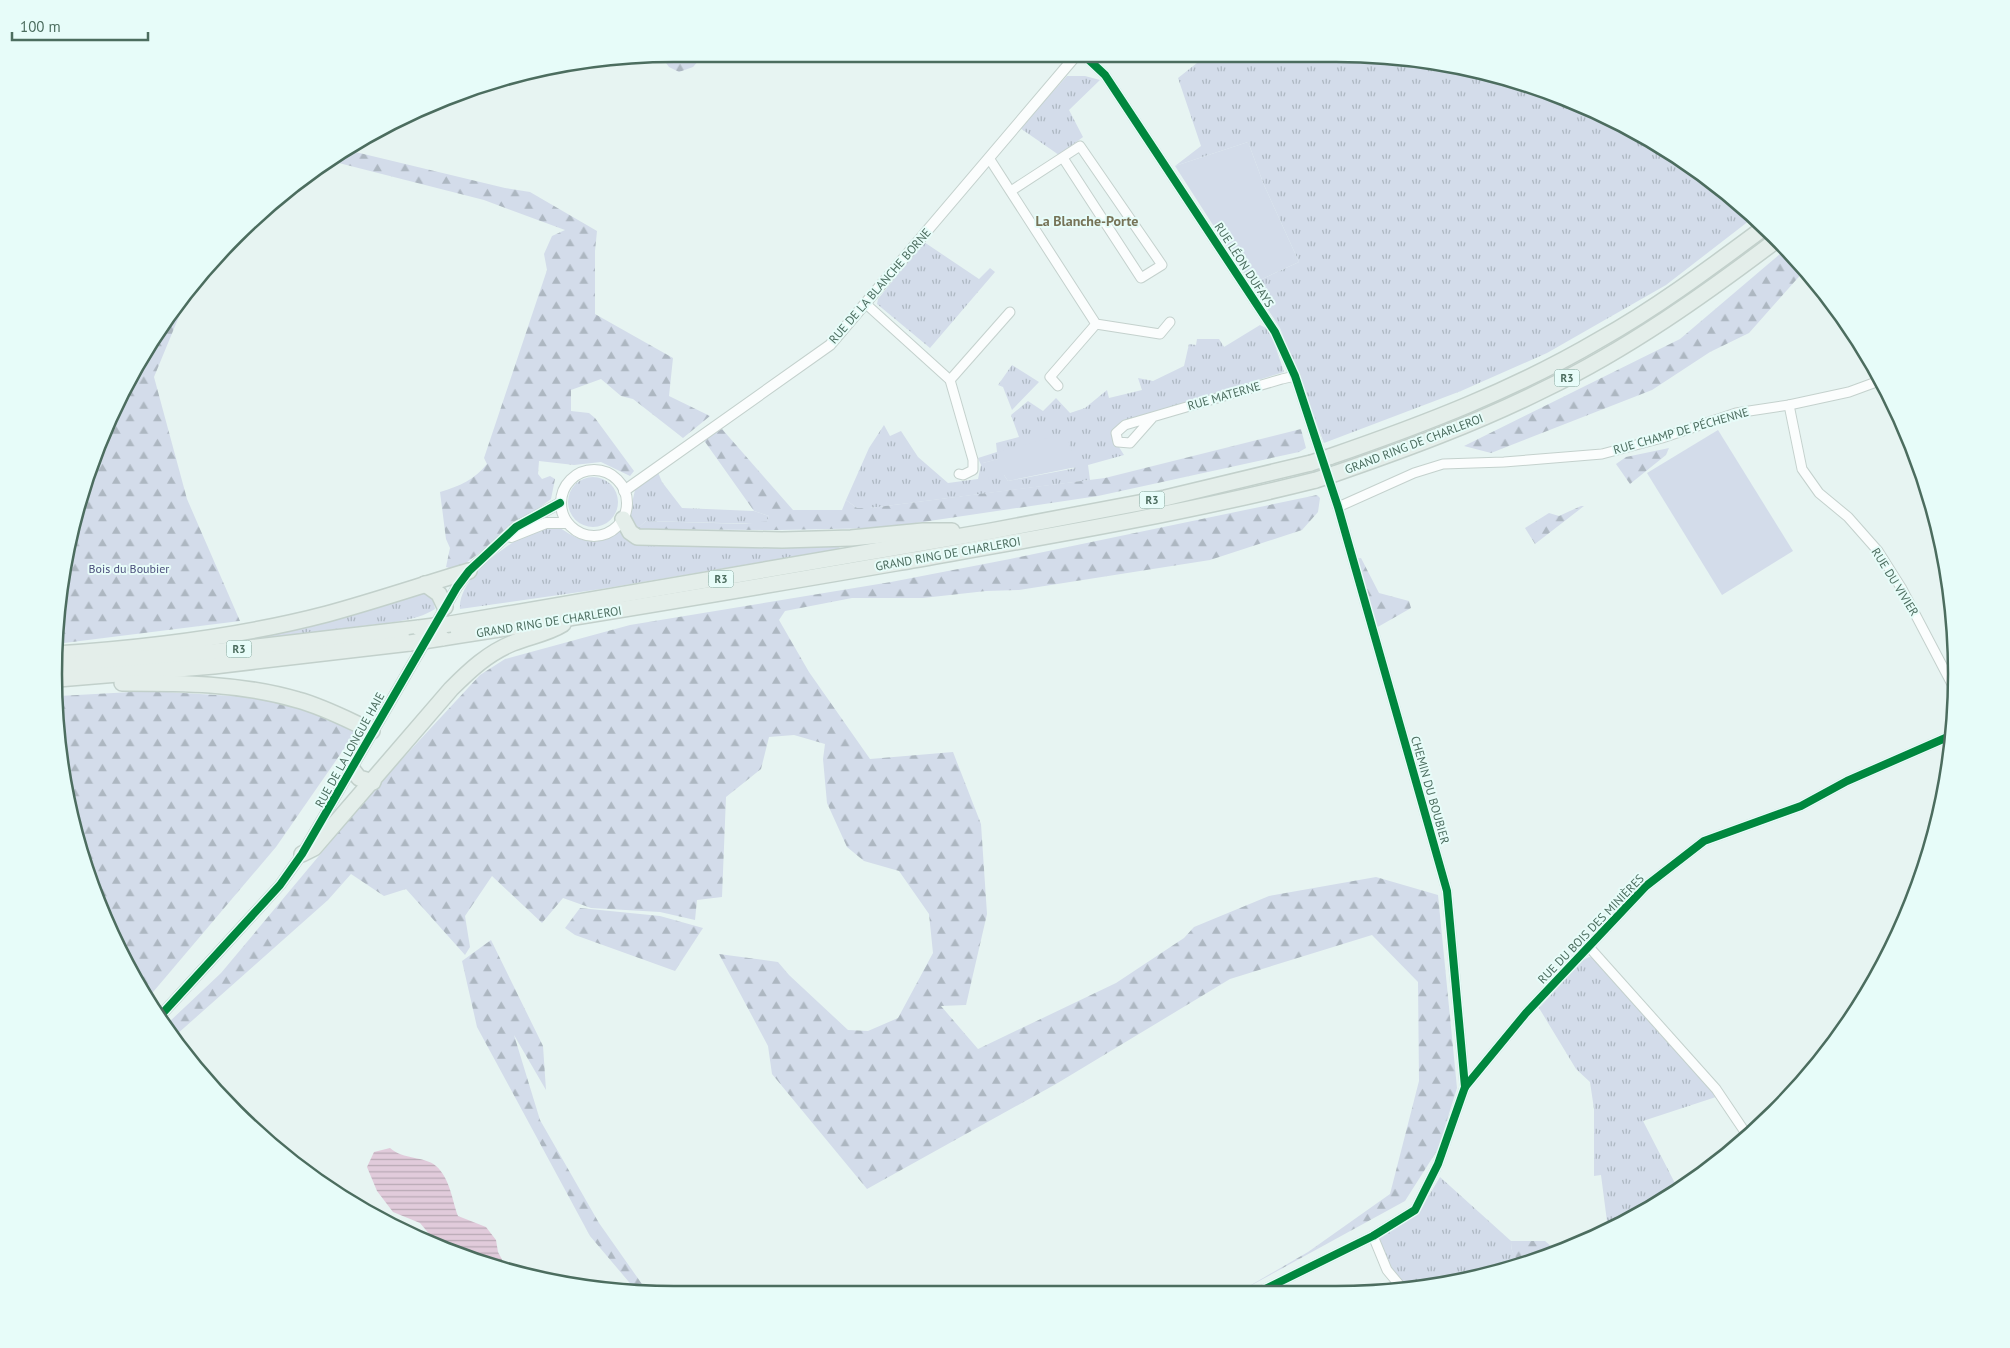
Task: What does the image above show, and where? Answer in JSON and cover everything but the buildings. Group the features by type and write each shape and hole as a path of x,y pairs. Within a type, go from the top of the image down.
{"highway":[{"name":"GRAND RING DE CHARLEROI","path":"62,666 213,652 450,624 991,531 1164,498 1311,463 1442,416 1540,372 1599,340 1656,305 1758,232"},
{"name":"GRAND RING DE CHARLEROI","path":"62,679 214,666 442,638 571,619 1083,530 1238,500 1316,480 1422,443 1546,389 1665,321 1771,245"},
{"path":"623,519 630,532 637,537 689,540 842,539 923,531 991,531"},
{"path":"63,653 127,648 234,634 327,614 469,571"},
{"path":"425,584 439,594 444,607"},
{"path":"302,854 314,848 373,782 446,694 472,668 507,646 551,632 571,619"},
{"path":"87,677 120,683 206,685 267,692 323,708 372,731"},
{"path":"352,769 359,778 373,782"}],"street":[{"name":"RUE DE LA BLANCHE BORNE","path":"624,491 830,345 1070,62"},
{"name":"RUE LÉON DUFAYS","path":"1091,62 1105,75 1274,332 1295,376 1338,507"},
{"path":"1011,191 1080,146 1162,266 1140,278 1063,158"},
{"path":"989,158 1096,324 1160,334 1170,322"},
{"path":"866,304 950,380 973,460 973,470 963,475 959,474"},
{"path":"950,380 1010,312"},
{"path":"1058,386 1050,377 1096,324"},
{"name":"RUE MATERNE","path":"1152,417 1295,376"},
{"name":"RUE CHAMP DE PÉCHENNE","path":"1338,507 1414,473 1443,464 1504,462 1602,454 1670,436 1736,413 1789,405 1849,392 1873,382"},
{"name":"RUE DU VIVIER","path":"1789,405 1802,469 1819,493 1848,517 1878,550 1902,589 1948,676"},
{"path":"598,470 609,474 618,481 624,491 627,503 623,519 612,531 596,536 580,534 567,523 562,514 560,503 568,482 576,475 598,470"},
{"name":"RUE DE LA LONGUE HAIE","path":"164,1011 280,885 302,854 444,607 469,571 516,527 560,503"},
{"name":"CHEMIN DU BOUBIER","path":"1338,507 1447,891 1465,1087"},
{"name":"RUE DE LA LONGUE HAIE","path":"499,544 546,523 567,523"},
{"name":"RUE DU BOIS DES MINIÈRES","path":"1465,1087 1526,1013 1646,886 1704,841 1801,806 1847,781 1944,739"},
{"name":"RUE DU BOIS DES MINIÈRES","path":"1589,947 1716,1089 1743,1130"},
{"path":"1271,1286 1372,1236 1415,1210 1438,1164 1465,1087"},
{"path":"1372,1236 1387,1270 1397,1282"}],"green space":[{"path":"666,62 697,62 693,67 679,72 669,67"},
{"path":"1198,62 1336,62 1416,68 1494,83 1570,109 1642,144 1708,189 1747,222 1666,285 1547,353 1461,391 1324,443 1280,328 1251,284 1299,262 1264,185 1248,142 1175,166 1201,146 1178,78"},
{"path":"1067,76 1085,76 1100,80 1069,110 1083,137 1059,155 1020,128"},
{"path":"1248,142 1264,185 1299,262 1251,284 1175,166"},
{"path":"356,152 505,188 530,192 597,231 595,251 595,314 673,358 669,396 710,416 683,438 633,399 621,396 601,379 571,390 571,411 589,413 595,418 634,471 630,476 601,462 574,465 539,461 538,474 542,479 550,476 555,479 551,499 455,570 446,567 450,548 446,539 440,492 466,482 487,464 484,458 547,270 544,254 552,236 565,230 484,200 339,163"},
{"path":"924,242 979,279 990,268 995,272 930,348 877,304 878,299"},
{"path":"1780,254 1800,276 1749,333 1710,352 1652,390 1491,453 1464,446 1680,339"},
{"name":"Bois du Boubier","path":"180,315 154,377 187,499 240,621 64,643 74,555 95,477 109,440 144,368"},
{"path":"1260,325 1270,330 1284,372 1124,421 1117,426 1112,436 1124,455 1088,465 1090,480 870,508 857,508 846,500 869,448 884,425 890,436 901,431 918,457 948,483 978,479 981,465 978,458 997,452 996,443 1019,437 1011,415 1028,401 1043,411 1056,398 1070,413 1085,408 1107,390 1109,398 1142,390 1138,378 1153,381 1184,366 1189,344 1196,345 1197,339 1219,339 1224,347","holes":["997,452 1076,468 1008,481 1004,475 983,463 999,459"]},
{"path":"1012,365 1039,382 1012,410 1003,387 998,385"},
{"path":"722,429 793,510 842,510 846,500 857,508 870,508 1105,478 1301,429 1306,448 1299,452 1098,496 882,528 778,530 637,529 646,521 746,524 767,521 769,516 754,511 703,439"},
{"path":"1718,430 1793,551 1722,595 1647,473"},
{"path":"1066,433 1076,467 1008,481 1004,475 989,480 983,463 998,459 997,452"},
{"path":"1669,448 1666,455 1630,484 1616,464 1626,457"},
{"path":"657,470 662,482 682,508 754,511 769,516 767,521 760,524 646,521 637,529 629,516 635,490"},
{"path":"588,477 598,477 611,484 618,497 618,507 611,520 598,527 588,527 579,523 572,516 568,507 568,497 572,488 579,481"},
{"path":"1317,495 1320,498 1318,512 1302,530 1210,560 1019,590 986,591 923,598 852,598 785,611 779,620 809,672 870,759 953,752 981,824 987,914 966,1005 941,1006 978,1049 1116,983 1184,938 1194,927 1269,896 1376,877 1438,895 1457,1088 1438,1149 1405,1201 1249,1286 1308,1252 1390,1194 1419,1081 1418,982 1372,935 1230,979 1056,1084 867,1189 772,1074 768,1046 719,954 778,962 789,975 848,1030 868,1031 898,1018 933,953 929,914 899,871 864,861 847,847 827,803 823,759 825,744 794,735 769,737 761,769 726,797 722,897 697,900 695,920 660,912 591,908 563,898 542,923 492,876 465,916 470,947 465,955 406,889 384,896 351,874 328,900 179,1032 171,1021 221,973 379,784 480,675 505,659 630,625 891,582"},
{"path":"1584,506 1535,544 1525,528 1549,513 1559,516"},
{"path":"556,525 586,541 600,541 625,530 841,543 839,549 601,589 460,609 461,598 466,586 484,565 506,547 527,534 538,529"},
{"path":"1361,558 1379,593 1409,601 1411,608 1376,628 1355,559"},
{"path":"421,590 432,595 435,609 418,617 389,623 298,635 235,638"},
{"path":"150,691 249,697 313,707 355,733 276,847 152,993 144,980 109,908 83,832 68,754 63,696"},
{"path":"580,908 660,916 703,928 675,971 575,935 565,928"},
{"path":"491,940 543,1046 546,1090 514,1035 540,1120 599,1223 642,1284 630,1284 590,1236 477,1027 462,961"},
{"path":"1589,957 1594,958 1719,1096 1643,1121 1675,1183 1642,1204 1607,1221 1601,1175 1594,1176 1594,1109 1590,1082 1576,1069 1539,1008 1583,960"},
{"path":"1440,1177 1511,1241 1514,1254 1518,1258 1455,1274 1400,1282 1388,1267 1378,1238 1419,1212"},
{"path":"1511,1241 1545,1241 1551,1246 1517,1258 1512,1251"}],"shaded area":[{"path":"390,1148 395,1152 426,1161 436,1166 448,1183 458,1216 486,1227 496,1240 498,1252 503,1261 440,1239 429,1234 420,1223 393,1212 377,1191 367,1167 374,1152"}],"cycle path":[{"path":"1091,62 1105,75 1275,332 1295,376 1338,507 1447,891 1465,1087"},
{"path":"164,1011 280,885 302,854 457,587 469,571 516,527 560,503"},
{"path":"1271,1286 1373,1236 1415,1210 1438,1164 1465,1087 1526,1013 1646,886 1704,841 1801,806 1847,781 1944,739"}],"district":[{"name":"La Blanche-Porte","path":"1087,221"}]}
